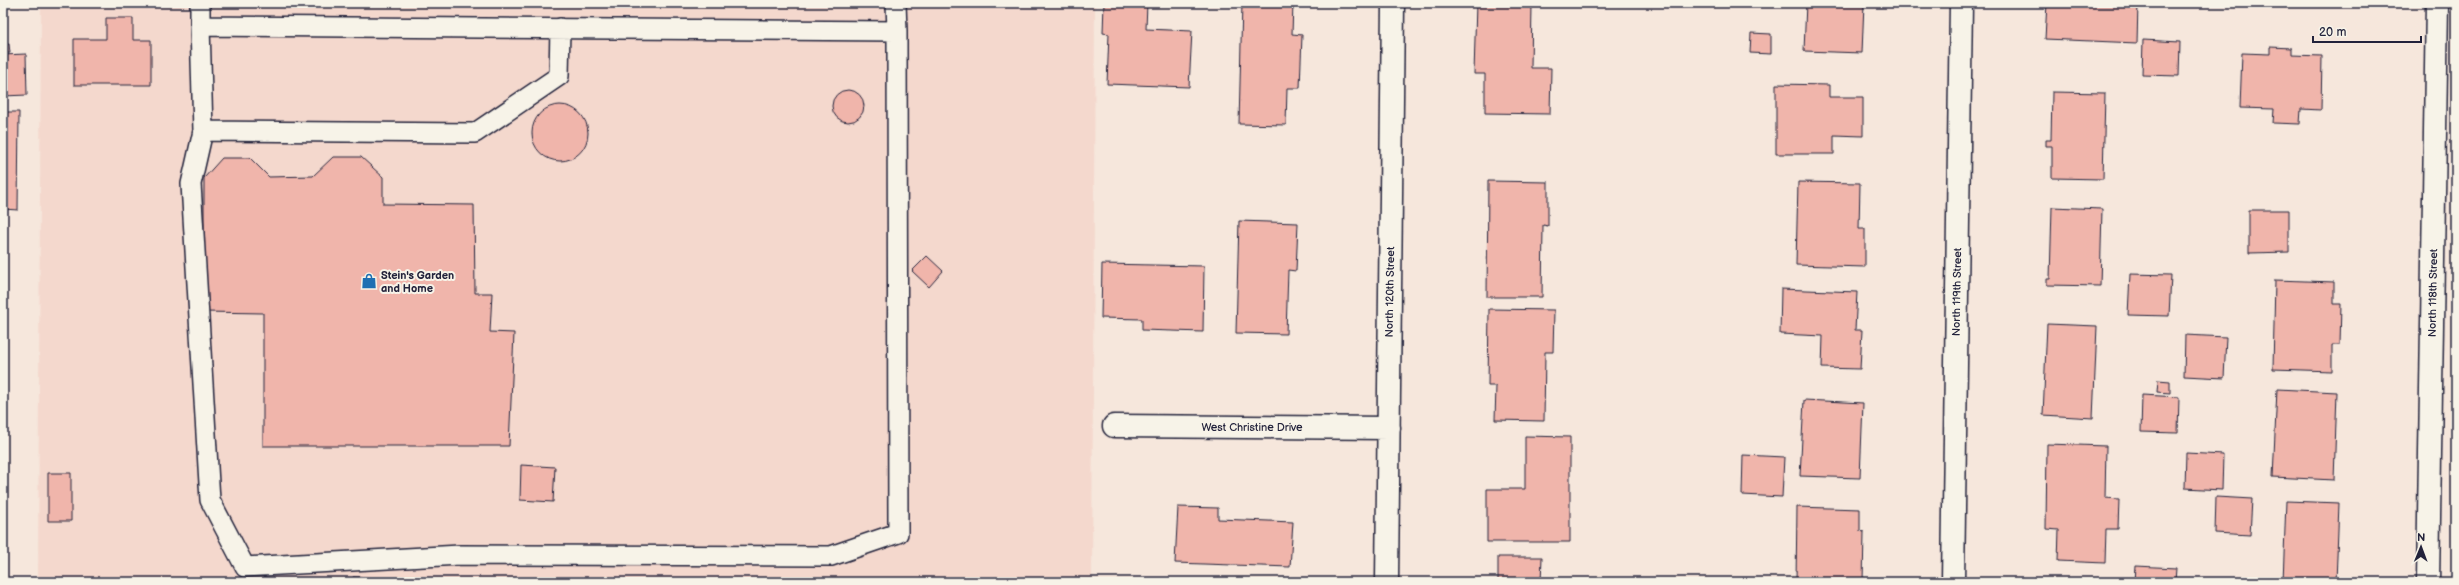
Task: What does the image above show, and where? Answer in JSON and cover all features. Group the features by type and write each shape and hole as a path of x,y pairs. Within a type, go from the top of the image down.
{"street":[{"name":"North 120th Street","path":"1387,582 1392,3"},
{"name":"North 119th Street","path":"1953,582 1962,3"},
{"name":"North 118th Street","path":"2428,582 2437,3"},
{"name":"West Christine Drive","path":"1114,426 1389,428"}],"lane":[{"path":"200,3 203,131 191,184 210,500 245,567 460,555 831,556 898,533 896,3"},
{"path":"200,26 897,31"},
{"path":"203,131 475,133 559,76 560,28"}],"shaded area":[{"path":"41,3 1095,3 1092,582 38,582"}],"building":[{"path":"1104,3 1147,3 1146,29 1192,31 1189,87 1107,84 1109,34 1103,33"},
{"path":"1242,3 1293,3 1292,34 1302,35 1300,88 1287,88 1286,125 1239,124"},
{"path":"1476,3 1532,3 1531,68 1551,68 1550,114 1485,113 1485,74 1474,74"},
{"path":"1806,3 1864,3 1862,53 1804,51"},
{"path":"2047,3 2138,3 2137,43 2045,39"},
{"path":"106,18 133,18 133,40 151,40 151,85 74,85 74,39 106,39"},
{"path":"1751,33 1771,34 1771,54 1750,53"},
{"path":"2143,40 2180,42 2179,76 2142,75"},
{"path":"9,44 10,53 3,53 3,45"},
{"path":"2270,47 2292,48 2292,55 2322,56 2321,110 2301,109 2300,124 2273,123 2274,109 2240,108 2242,53 2270,54"},
{"path":"26,54 27,95 3,96 3,55"},
{"path":"1776,84 1829,85 1829,97 1863,97 1863,136 1834,135 1834,154 1776,154"},
{"path":"845,90 851,90 861,97 864,106 863,112 857,119 851,122 845,122 835,115 832,109 832,103 839,93"},
{"path":"2052,92 2105,93 2103,179 2052,178 2052,146 2046,146 2046,140 2051,140"},
{"path":"555,105 565,105 580,113 586,122 588,133 586,144 580,153 565,161 555,161 544,156 537,149 532,138 532,128 537,117 544,110"},
{"path":"3,112 19,112 18,210 3,209"},
{"path":"333,157 361,157 383,177 383,204 474,205 475,293 492,293 490,332 514,333 509,446 263,446 263,313 204,312 204,178 222,158 250,158 269,177 313,176"},
{"path":"1488,181 1548,182 1548,226 1543,225 1542,297 1487,297"},
{"path":"1798,182 1860,183 1859,229 1865,229 1865,267 1796,265"},
{"path":"2052,207 2102,209 2100,286 2047,285 2047,279 2050,279"},
{"path":"2249,210 2289,210 2289,252 2249,253"},
{"path":"1239,221 1298,223 1296,271 1288,270 1286,334 1236,333"},
{"path":"927,256 943,271 929,287 912,271"},
{"path":"1102,264 1204,266 1203,332 1142,330 1142,319 1101,318"},
{"path":"2130,274 2171,275 2169,316 2128,315"},
{"path":"2275,280 2334,282 2334,304 2341,304 2340,345 2332,345 2332,371 2273,369"},
{"path":"1781,289 1857,292 1855,330 1862,330 1860,369 1822,368 1823,336 1780,334"},
{"path":"1489,309 1554,310 1553,352 1545,352 1544,421 1495,420 1496,386 1488,386"},
{"path":"2047,324 2097,326 2093,418 2043,415"},
{"path":"2185,335 2226,337 2224,378 2184,376"},
{"path":"2158,380 2170,381 2170,393 2157,392"},
{"path":"2277,389 2337,392 2334,480 2273,477"},
{"path":"2142,395 2179,397 2178,433 2141,432"},
{"path":"1804,400 1863,403 1860,478 1800,476"},
{"path":"1525,436 1570,437 1570,542 1487,542 1487,489 1525,489"},
{"path":"2047,444 2106,446 2105,498 2119,499 2118,529 2106,529 2105,563 2058,561 2059,530 2046,529"},
{"path":"2186,453 2223,455 2222,490 2185,488"},
{"path":"1743,455 1784,457 1782,497 1742,495"},
{"path":"521,465 555,467 553,502 520,500"},
{"path":"48,473 71,473 71,521 48,521"},
{"path":"2216,497 2252,499 2250,535 2215,533"},
{"path":"2286,501 2339,503 2336,582 2283,582"},
{"path":"1178,507 1218,508 1218,519 1293,522 1290,567 1175,563"},
{"path":"1797,507 1860,509 1860,531 1864,532 1863,582 1796,582"},
{"path":"1498,557 1542,557 1541,582 1498,582"},
{"path":"2135,566 2176,568 2175,582 2134,582"},
{"path":"353,577 387,578 387,582 353,582"}],"place":[{"name":"Stein's Garden and Home","path":"369,281"}]}
